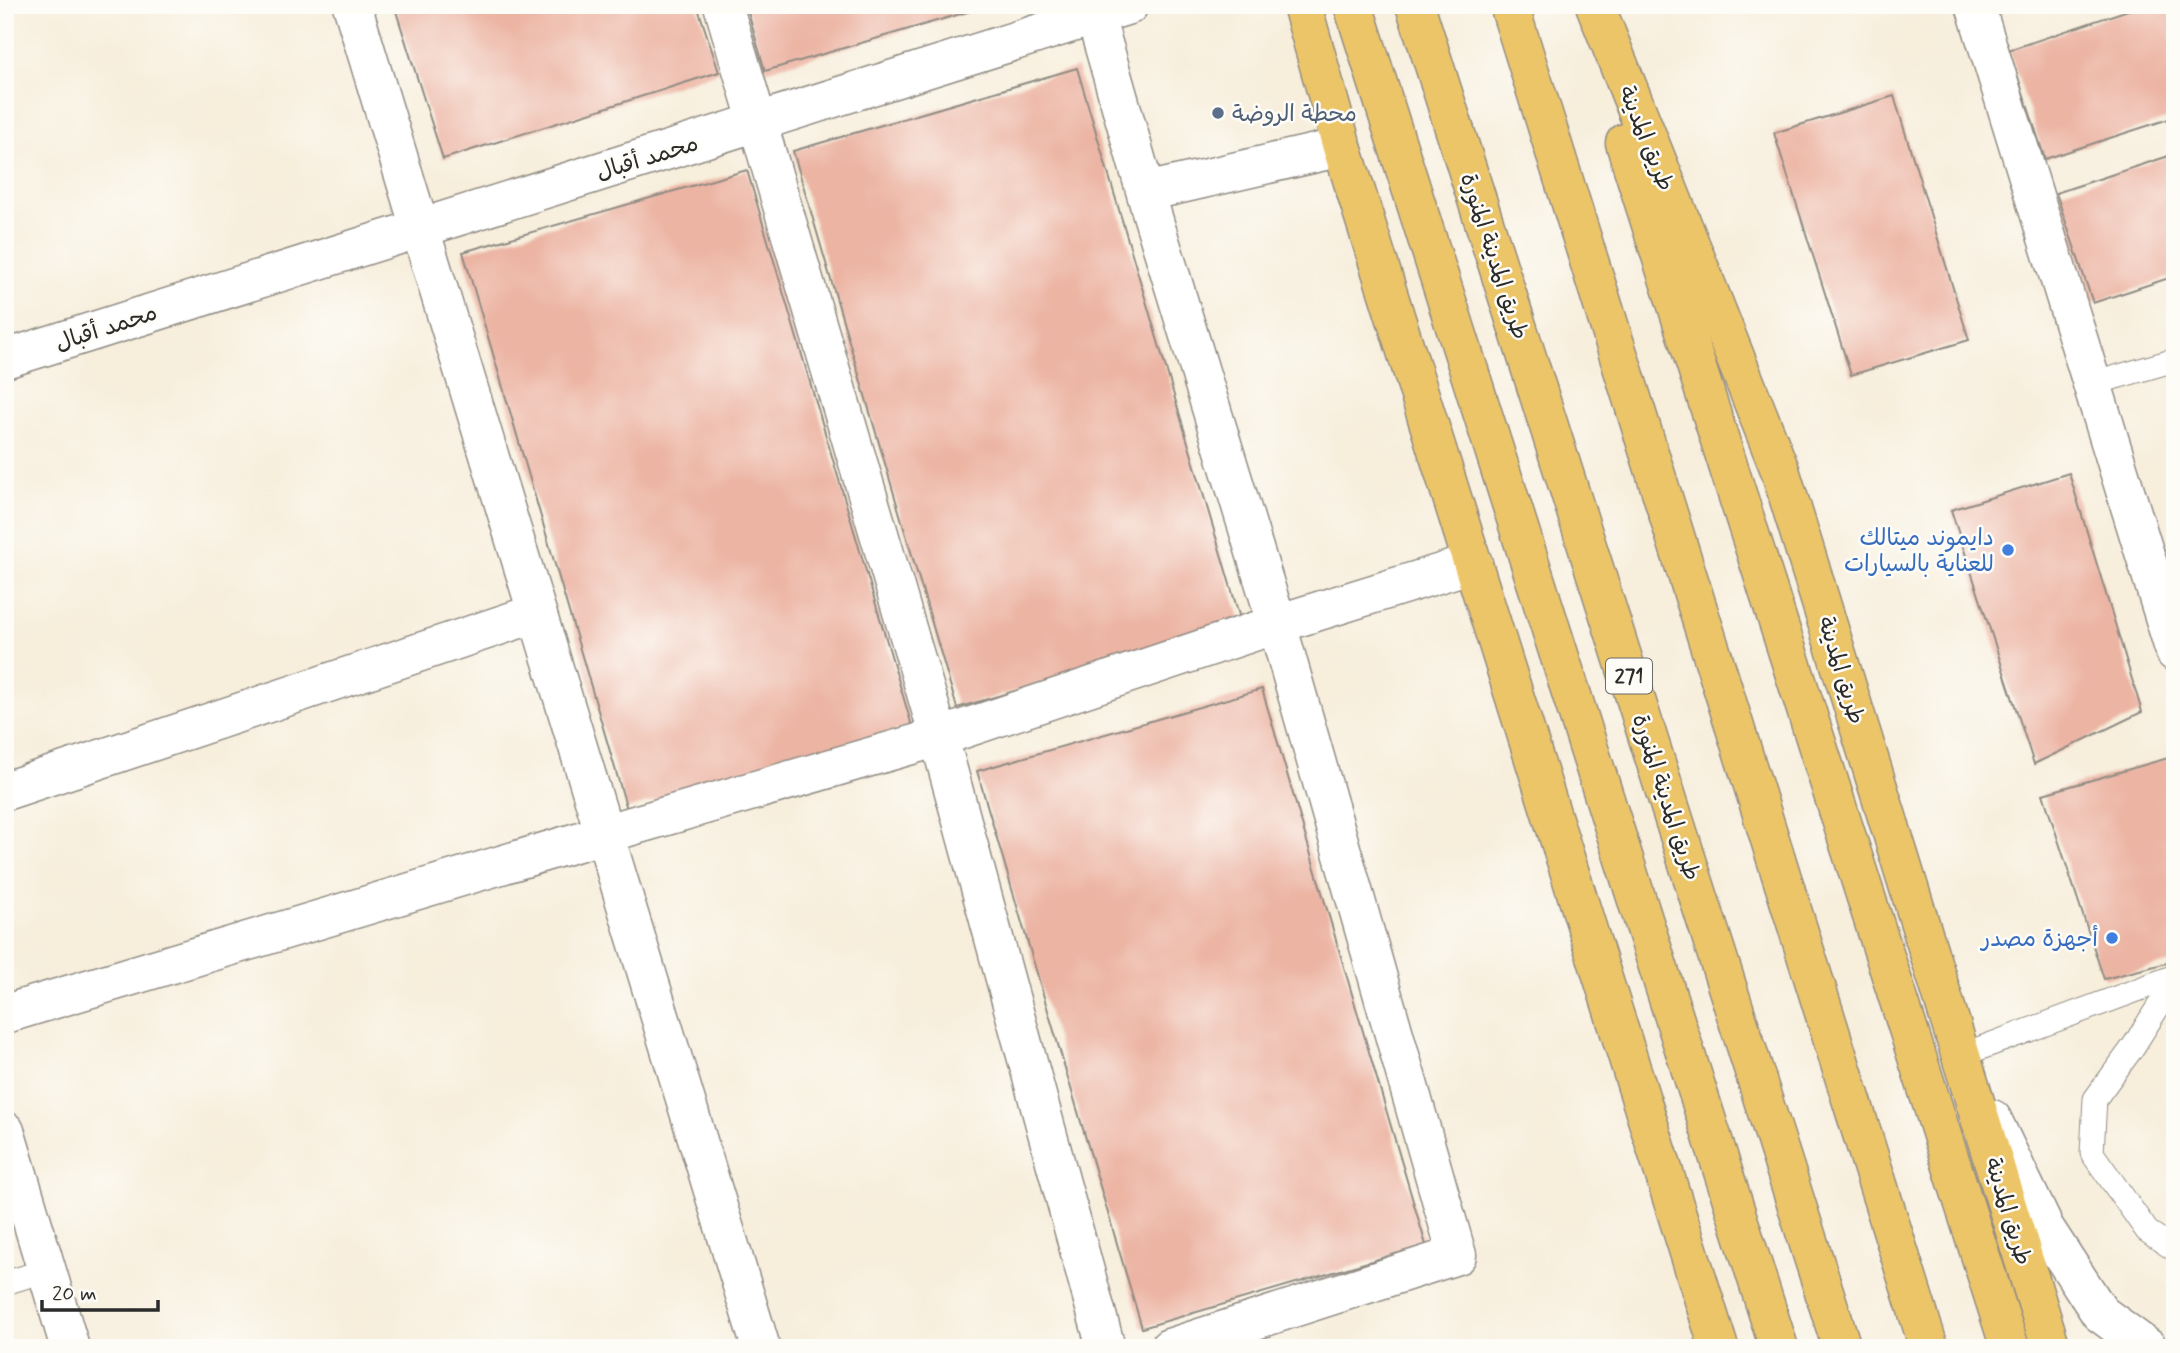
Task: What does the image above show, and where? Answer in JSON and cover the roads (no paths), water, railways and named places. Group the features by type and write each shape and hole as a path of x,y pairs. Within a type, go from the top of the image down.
{"main road":[{"path":"1302,5 1342,147 1719,1348"},
{"path":"1353,5 1779,1348"},
{"name":"طريق المدينة المنورة","path":"1415,5 1842,1348"},
{"path":"1509,5 1929,1348"},
{"name":"طريق المدينة","path":"1581,5 2010,1348"},
{"name":"طريق المدينة","path":"1595,5 1780,470 2051,1348"}],"street":[{"path":"352,5 761,1348"},
{"path":"723,5 939,737 1105,1348"},
{"path":"1975,5 2175,652"},
{"name":"محمد أقبال","path":"5,359 757,122 1105,9 1148,202 1277,624 1457,1255 1169,1348"},
{"path":"1148,202 1342,147"},
{"path":"5,1014 604,834 939,737 1277,624 1473,563"},
{"path":"5,791 537,613"},
{"path":"1962,1055 2044,1227 2100,1313 2148,1348"},
{"path":"5,1131 70,1348"},
{"path":"1700,1348 1704,1299"}],"lane":[{"path":"2092,384 2175,360"},
{"path":"1962,1055 2175,978"},
{"path":"2175,978 2133,1047 2095,1098 2092,1153 2147,1231 2175,1250"},
{"path":"5,1283 47,1270"}],"place":[{"name":"محطة الروضة","path":"1218,113"},
{"name":"دايموند ميتالك للعناية بالسيارات","path":"2008,550"},
{"name":"أجهزة مصدر","path":"2112,938"}]}
